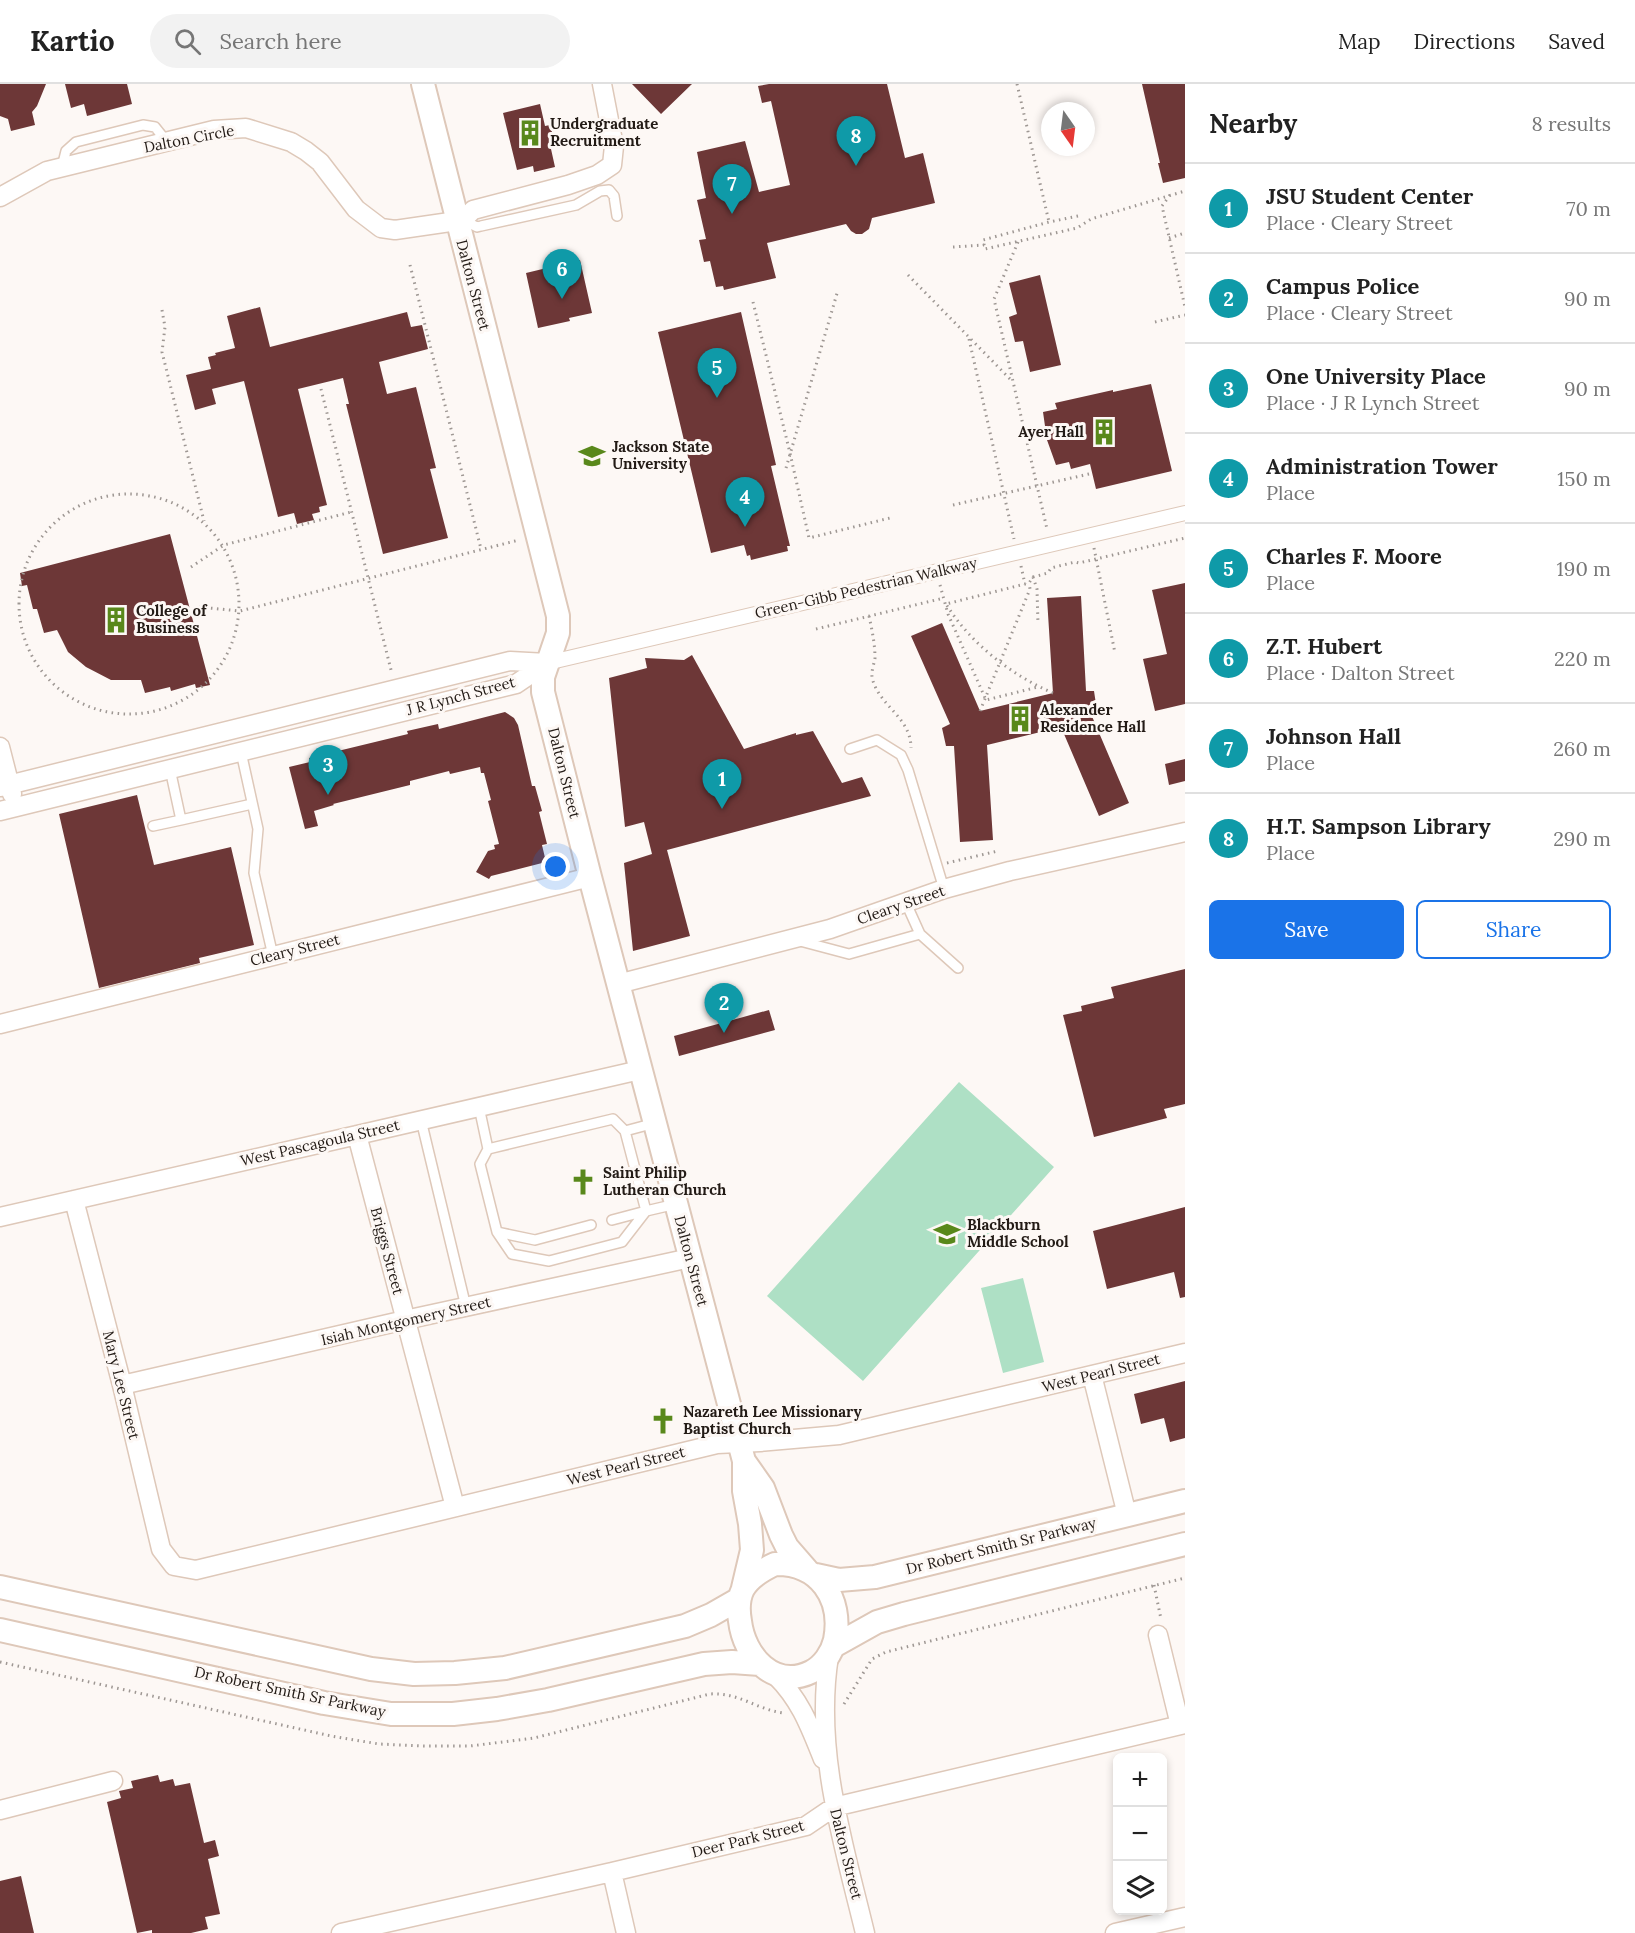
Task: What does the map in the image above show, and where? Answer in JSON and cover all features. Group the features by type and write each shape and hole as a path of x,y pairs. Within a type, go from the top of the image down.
{"street":[{"name":"Dalton Street","path":"423,84 460,221 558,616 558,633 543,677 543,692 640,1070 742,1452 744,1491 752,1550 741,1593"},
{"path":"460,221 473,210 568,185 597,175 612,165 614,146 602,84"},
{"name":"Dalton Circle","path":"0,196 47,171 225,129 246,128 291,142 320,162 356,208 381,228 395,230 460,221"},
{"name":"Green-Gibb Pedestrian Walkway","path":"547,663 1185,513"},
{"name":"J R Lynch Street","path":"5,785 510,661 547,663"},
{"name":"J R Lynch Street","path":"8,809 516,684 547,663"},
{"path":"0,747 8,809"},
{"name":"Cleary Street","path":"618,984 830,929 944,890 1010,871 1185,832"},
{"name":"Cleary Street","path":"0,1024 590,877"},
{"name":"West Pascagoula Street","path":"0,1216 640,1070"},
{"name":"Briggs Street","path":"357,1135 455,1507"},
{"name":"Mary Lee Street","path":"74,1200 122,1385 161,1549 174,1566"},
{"name":"Isiah Montgomery Street","path":"122,1385 690,1258"},
{"name":"West Pearl Street","path":"174,1566 196,1570 717,1444 742,1452 760,1442 839,1435 1185,1353"},
{"path":"1092,1376 1127,1515"},
{"name":"Dalton Street","path":"742,1452 763,1488 781,1535 788,1547 812,1573"},
{"name":"Dr Robert Smith Sr Parkway","path":"812,1573 839,1580 875,1577 1185,1501"},
{"path":"741,1593 740,1626 752,1656 768,1670 788,1678 816,1670 831,1651 877,1622 1185,1544"},
{"path":"0,1587 371,1669 414,1674 455,1673 505,1668 685,1626 711,1615 741,1593 762,1570 774,1564 790,1564 812,1573 824,1584 835,1609 837,1623 831,1651"},
{"name":"Dr Robert Smith Sr Parkway","path":"0,1630 324,1702 391,1714 453,1714 497,1709 548,1700 704,1664 732,1662 768,1670"},
{"path":"1158,1635 1182,1724"},
{"name":"Dalton Street","path":"831,1651 824,1706 829,1775 834,1807 865,1933"},
{"name":"Dalton Street","path":"768,1670 788,1688 802,1709 829,1775"},
{"name":"Deer Park Street","path":"341,1933 806,1826 834,1807 1182,1724"},
{"path":"0,1810 113,1781"},
{"path":"612,1872 626,1933"},
{"path":"1115,1933 1185,1917"}],"lane":[{"path":"460,221 477,227 576,205 600,191 609,190 614,196 617,216"},
{"path":"850,749 877,740 901,755 908,770 944,890"},
{"path":"241,752 258,829 254,873 273,956"},
{"path":"170,769 181,820"},
{"path":"153,826 252,804"},
{"path":"906,903 920,934 958,968"},
{"path":"792,939 849,954 920,934"},
{"path":"479,1107 488,1149 480,1164 497,1232 512,1254 549,1261 622,1242 646,1211"},
{"path":"488,1149 613,1119 625,1131 646,1211"},
{"path":"421,1120 466,1307"},
{"path":"625,1131 655,1123"},
{"path":"612,1220 676,1204"},
{"path":"497,1232 535,1240 591,1225"}],"path":[{"path":"1017,84 1049,222"},
{"path":"1078,216 983,240 985,249 1077,228 1091,219 1185,191"},
{"path":"1170,195 1162,206 1185,307"},
{"path":"1169,238 1185,233"},
{"path":"1018,242 994,299 1050,545"},
{"path":"953,247 984,245"},
{"path":"410,265 481,549"},
{"path":"908,275 1013,383"},
{"path":"786,468 838,290"},
{"path":"753,302 809,538 890,518"},
{"path":"162,310 165,327 162,352 204,523"},
{"path":"1155,322 1185,315"},
{"path":"969,339 1017,552 1030,589 980,711"},
{"path":"321,389 393,676"},
{"path":"953,506 1089,474"},
{"path":"132,494 167,500 182,506 204,523 224,545 240,593 240,611 232,644 225,659 210,679 191,696 176,704 144,713 110,712 78,702 63,693 39,668 27,646 18,604 24,570 38,542 51,526 65,514 97,498 132,494"},
{"path":"191,567 224,545 351,512"},
{"path":"199,607 240,611 538,535"},
{"path":"1091,535 1115,653"},
{"path":"946,604 1027,584 1033,577 1048,573 1051,568 1185,538"},
{"path":"936,571 946,604 986,700"},
{"path":"1033,577 1037,589 1038,624"},
{"path":"816,629 944,598"},
{"path":"946,604 964,630 1010,669 1038,687 1053,693"},
{"path":"986,700 1038,687"},
{"path":"936,866 998,851"},
{"path":"839,1706 844,1704 872,1659 886,1652 1185,1578"},
{"path":"1154,1585 1163,1630 1158,1635"}],"green space":[{"path":"959,1082 1054,1167 863,1381 767,1296"},
{"path":"1023,1278 1044,1362 1003,1373 981,1288"}],"building":[{"path":"0,84 46,84 32,112 35,125 11,131 8,119 0,116"},
{"path":"65,84 127,84 132,104 87,116 84,104 71,108"},
{"path":"632,84 692,84 661,114"},
{"path":"769,84 887,84 905,158 923,153 935,203 872,218 869,229 862,234 851,231 846,224 767,243 776,278 724,290 723,286 716,287 710,261 704,262 699,240 706,239 697,200 706,198 697,152 745,141 759,192 790,185 771,101 762,103 758,86"},
{"path":"1142,84 1185,84 1185,178 1163,183"},
{"name":"Undergraduate Recruitment","path":"540,104 545,126 550,125 554,139 549,140 555,167 534,172 533,166 517,170 503,113"},
{"path":"580,260 592,313 569,318 570,321 538,328 526,273"},
{"path":"1040,275 1061,365 1030,372 1023,341 1015,342 1009,317 1017,314 1009,283"},
{"path":"260,307 270,347 407,312 411,327 422,325 428,349 379,362 387,394 416,387 436,468 430,469 448,538 383,554 346,404 349,404 343,378 298,389 327,505 319,507 320,512 312,514 314,520 297,524 294,513 278,517 244,381 212,389 216,404 195,410 186,375 211,369 208,357 235,348 227,316"},
{"path":"741,312 776,465 771,466 790,546 787,546 788,551 751,560 750,555 747,556 744,545 711,553 658,332"},
{"name":"Ayer Hall","path":"1151,384 1172,471 1096,489 1090,464 1071,469 1069,462 1056,465 1047,440 1043,412 1057,409 1055,403"},
{"name":"College of Business","path":"170,534 210,685 196,688 195,684 171,691 170,687 145,693 141,680 111,680 86,667 68,652 57,630 44,633 37,609 33,609 27,585 22,586 20,573"},
{"path":"1185,583 1185,704 1155,711 1143,659 1167,654 1152,590"},
{"name":"Alexander Residence Hall","path":"1081,596 1086,691 1094,691 1097,711 1091,714 1129,803 1099,816 1061,727 987,745 993,840 960,842 954,746 946,746 942,728 950,724 911,636 942,623 980,711 1053,693 1047,598"},
{"path":"692,655 744,749 796,733 796,735 813,731 842,783 862,777 871,796 667,850 690,936 633,951 624,863 652,854 644,822 625,827 609,678 647,668 645,658 684,660"},
{"path":"505,712 514,718 518,725 532,786 535,786 542,811 539,812 547,844 542,845 546,862 491,876 489,879 476,872 488,851 495,849 494,845 499,844 488,801 491,800 484,773 481,773 480,767 450,774 449,771 410,781 410,785 333,804 314,811 318,826 305,829 289,767 310,762 309,758 408,734 407,731 438,724 439,729"},
{"path":"1185,759 1185,781 1169,785 1165,764"},
{"path":"137,795 154,865 231,847 254,945 199,958 200,963 99,988 59,814"},
{"path":"1185,969 1185,1104 1164,1109 1167,1118 1094,1137 1063,1015 1082,1011 1081,1006 1114,998 1111,987"},
{"path":"769,1010 775,1030 679,1056 674,1036"},
{"path":"1185,1207 1185,1297 1180,1298 1174,1272 1107,1289 1093,1231"},
{"path":"1185,1381 1185,1438 1170,1442 1164,1418 1141,1424 1134,1394"},
{"path":"158,1775 160,1782 173,1779 175,1786 190,1783 204,1843 215,1840 219,1856 208,1859 220,1914 205,1917 208,1929 191,1933 152,1933 152,1930 137,1933 107,1802 121,1798 119,1791 133,1788 131,1781"},
{"path":"21,1876 34,1933 0,1933 0,1881"}],"place":[{"name":"Undergraduate Recruitment","path":"530,133"},
{"name":"H.T. Sampson Library","path":"856,166"},
{"name":"Johnson Hall","path":"732,214"},
{"name":"Z.T. Hubert","path":"562,299"},
{"name":"Charles F. Moore","path":"717,398"},
{"name":"Ayer Hall","path":"1104,432"},
{"name":"Jackson State University","path":"592,456"},
{"name":"Administration Tower","path":"745,527"},
{"name":"College of Business","path":"116,620"},
{"name":"Alexander Residence Hall","path":"1020,719"},
{"name":"One University Place","path":"328,795"},
{"name":"JSU Student Center","path":"722,809"},
{"name":"Campus Police","path":"724,1033"},
{"name":"Saint Philip Lutheran Church","path":"583,1182"},
{"name":"Blackburn Middle School","path":"947,1234"},
{"name":"Nazareth Lee Missionary Baptist Church","path":"663,1421"}]}
